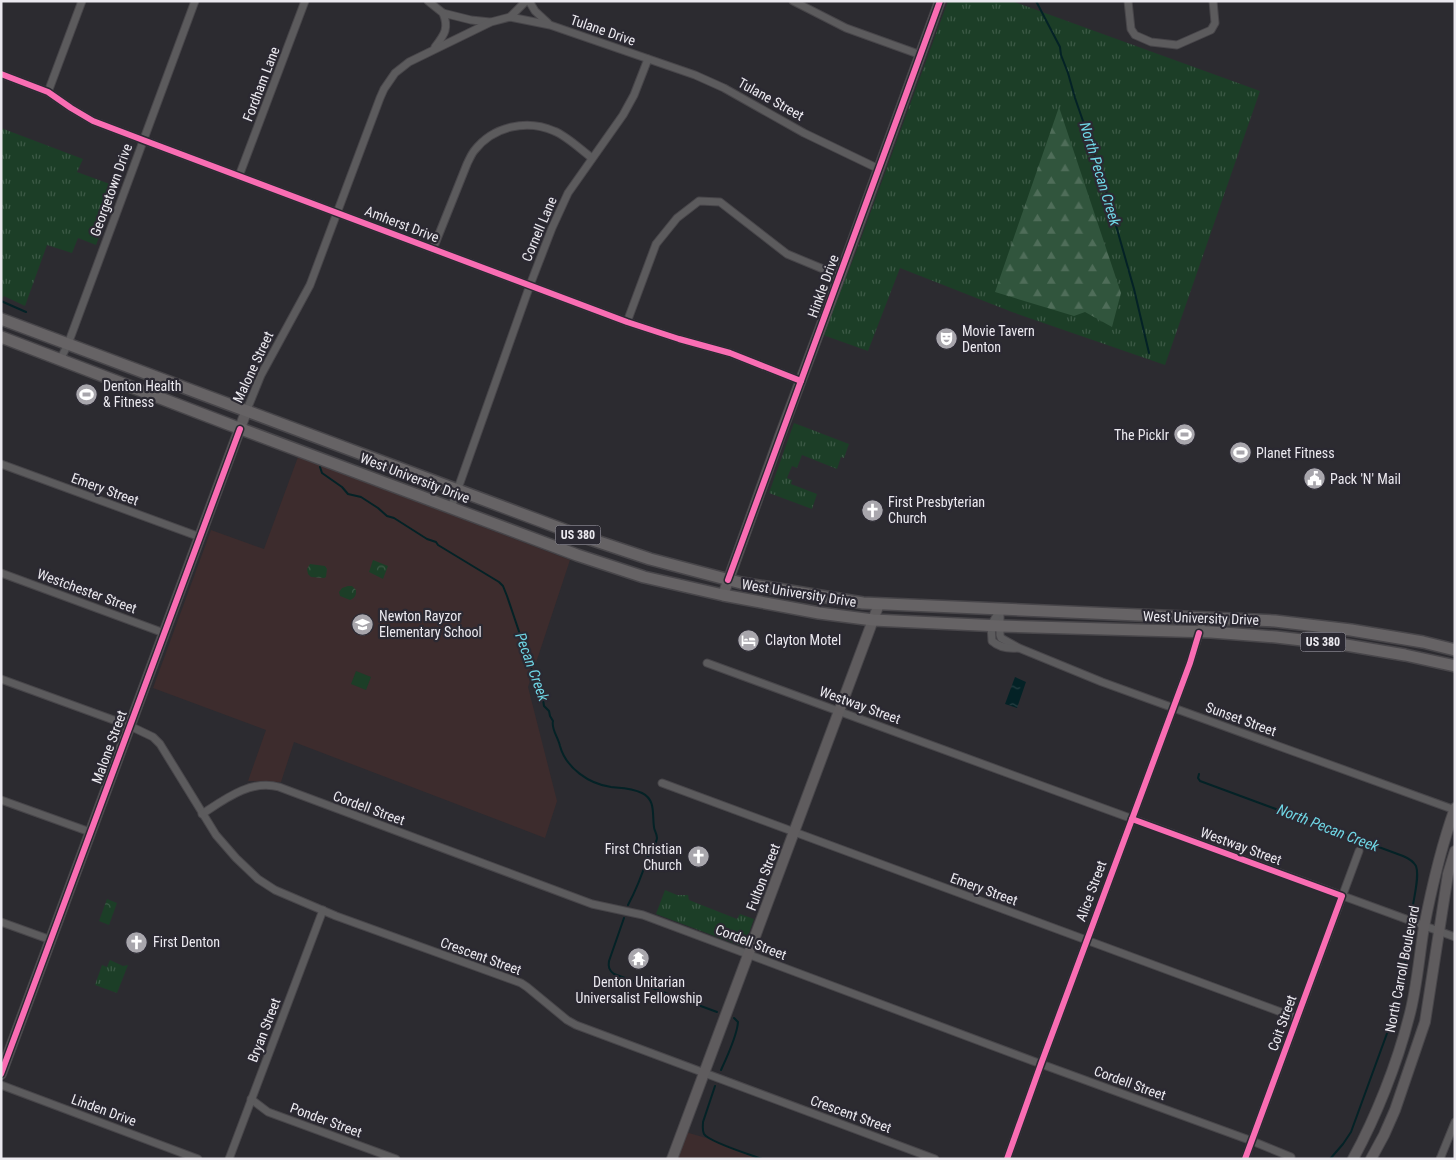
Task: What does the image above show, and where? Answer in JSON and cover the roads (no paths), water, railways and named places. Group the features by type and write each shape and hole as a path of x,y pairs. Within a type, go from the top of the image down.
{"main road":[{"name":"West University Drive","path":"1,319 578,535 650,558 741,583 879,604 1275,622 1351,630 1423,642 1455,650"},
{"name":"West University Drive","path":"1,337 554,547 625,571 723,595 812,612 874,620 1199,632 1276,637 1405,655 1455,666"}],"street":[{"path":"48,92 82,1"},
{"name":"Georgetown Drive","path":"60,360 68,344 195,1"},
{"name":"Fordham Lane","path":"239,176 305,1"},
{"path":"428,1 443,13 471,20 491,22"},
{"path":"510,17 528,1"},
{"name":"Tulane Drive","path":"528,1 535,11 550,25"},
{"path":"793,1 846,28 921,55"},
{"name":"Hinkle Drive","path":"723,595 940,1"},
{"path":"1128,1 1131,29 1135,35 1151,42 1177,45 1211,30 1215,23 1213,1"},
{"path":"433,49 446,31 446,21 443,13"},
{"name":"Malone Street","path":"2,1070 246,412 261,375 310,285 384,89 395,73 417,57 491,22 510,17"},
{"name":"Tulane Drive","path":"510,17 550,25 648,59"},
{"name":"Cornell Lane","path":"451,508 552,228 568,193 623,115 634,95 648,59"},
{"name":"Tulane Street","path":"648,59 696,75 724,88 804,133 879,169"},
{"name":"Amherst Drive","path":"1,74 48,92 93,121 627,322 730,353 801,381"},
{"path":"433,249 467,164 474,151 489,136 505,128 528,124 556,132 592,158"},
{"path":"627,322 656,244 677,218 699,201 720,202 787,254 840,276"},
{"name":"Emery Street","path":"1,464 200,537"},
{"name":"Westchester Street","path":"1,573 164,633"},
{"name":"Fulton Street","path":"672,1159 879,604"},
{"path":"996,626 1000,610"},
{"name":"Alice Street","path":"1007,1159 1173,708 1204,618"},
{"name":"Sunset Street","path":"996,626 992,641 1006,649 1019,648 1102,682 1455,810"},
{"name":"Westway Street","path":"707,663 1455,937"},
{"path":"1,680 130,726"},
{"name":"Crescent Street","path":"130,726 153,737 160,744 202,814 228,851 258,879 275,890 323,910 521,983 576,1025 935,1159"},
{"name":"Emery Street","path":"662,783 1298,1018"},
{"name":"Cordell Street","path":"202,814 230,796 244,790 263,784 273,786 592,904 643,915 1291,1157"},
{"path":"1,800 90,832"},
{"name":"North Carroll Boulevard","path":"1352,1159 1369,1129 1403,1039 1413,1000 1424,927 1435,874 1455,810"},
{"name":"Coit Street","path":"1245,1159 1359,851"},
{"name":"North Carroll Boulevard","path":"1371,1159 1395,1110 1421,1037 1428,1006 1448,874 1455,851"},
{"name":"Bryan Street","path":"229,1159 323,910"},
{"path":"1,922 51,940"},
{"name":"Linden Drive","path":"1,1086 198,1159"},
{"name":"Ponder Street","path":"251,1099 268,1112 396,1159"},
{"path":"1440,1159 1455,1122"}],"water":[{"path":"1015,677 1026,682 1017,708 1005,704"}],"waterway":[{"name":"North Pecan Creek","path":"1036,1 1060,47 1061,55 1102,176 1134,289 1149,353"},
{"name":"Pecan Creek","path":"1,301 26,312"},
{"name":"Pecan Creek","path":"320,467 322,473 342,487 348,494 361,497 387,516 394,518 427,539 436,542 503,586 533,673 542,693 544,706 549,711 554,730 567,761 587,779 611,787 638,791 650,799 657,840 628,905"},
{"name":"North Pecan Creek","path":"1199,774 1198,778 1200,781 1409,859 1415,864 1417,871 1412,912"},
{"name":"Pecan Creek","path":"624,918 609,961 609,968 612,973 717,1012"},
{"name":"North Pecan Creek","path":"1330,1159 1351,1132 1397,1006 1402,986 1409,932"},
{"name":"Pecan Creek","path":"721,1070 736,1034 738,1022 734,1018"},
{"name":"Pecan Creek","path":"715,1086 703,1122 704,1134 722,1144 762,1159"}],"place":[{"name":"Movie Tavern Denton","path":"946,339"},
{"name":"Denton Health & Fitness","path":"87,394"},
{"name":"The Picklr","path":"1185,435"},
{"name":"Planet Fitness","path":"1240,453"},
{"name":"Pack 'N' Mail","path":"1314,479"},
{"name":"First Presbyterian Church","path":"872,510"},
{"name":"Newton Rayzor Elementary School","path":"363,624"},
{"name":"Clayton Motel","path":"749,640"},
{"name":"First Christian Church","path":"698,857"},
{"name":"First Denton","path":"137,942"},
{"name":"Denton Unitarian Universalist Fellowship","path":"639,959"}]}
